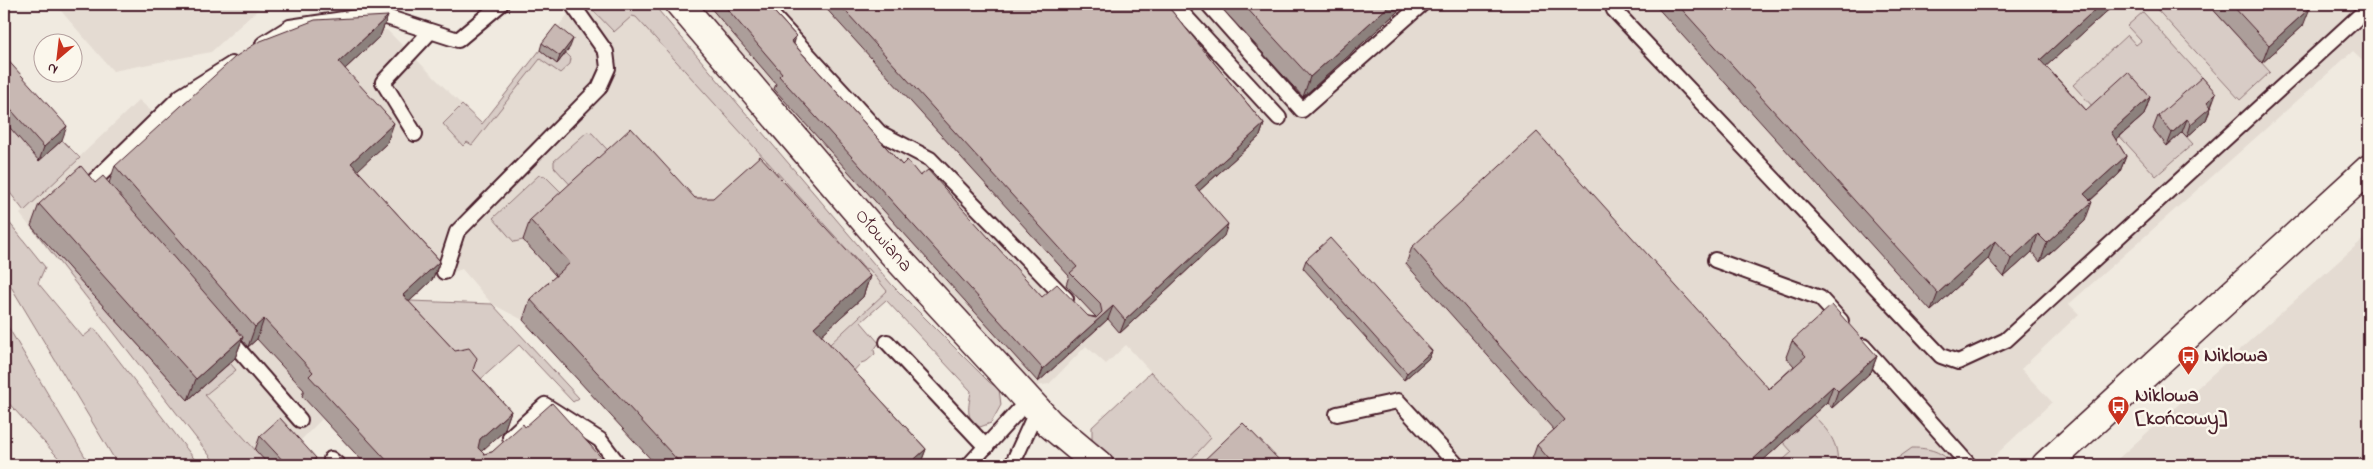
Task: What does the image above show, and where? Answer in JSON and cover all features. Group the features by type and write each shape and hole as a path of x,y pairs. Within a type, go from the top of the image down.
{"street":[{"name":"Ołowiana","path":"680,4 890,250 1050,424 1099,465"},
{"path":"2046,465 2369,169"}],"lane":[{"path":"113,205 93,182 181,96 290,27 377,14 458,40 501,4"},
{"path":"444,272 457,232 599,88 608,68 606,52 572,4"},
{"path":"762,4 880,133 930,159 1075,308"},
{"path":"1174,4 1280,118"},
{"path":"1208,4 1302,110 1422,4"},
{"path":"1612,4 1614,10 1941,356 1958,362 2006,340 2369,7"},
{"path":"415,134 382,82 430,32"},
{"path":"1715,260 1820,298 1969,465"},
{"path":"216,324 300,420"},
{"path":"887,342 986,447"},
{"path":"1337,414 1398,401 1457,465"},
{"path":"501,445 545,405 600,440 619,465"},
{"path":"969,465 1032,405"},
{"path":"1012,465 1032,405"}],"shaded area":[{"path":"55,4 264,4 211,52 113,71 82,35 82,32 79,32"},
{"path":"576,4 653,4 888,291 695,465 656,465 523,320 492,304 462,269 432,280 302,396 322,419 291,450 274,432 238,465 217,465 20,214 139,100 170,128 302,36 387,30 481,124"},
{"path":"587,4 653,4 892,285 989,382 999,389 1001,405 991,423 980,427 975,424 969,412 971,391 886,300 861,322 879,343 874,350 875,354 867,361 861,363 847,378 816,357 887,291 869,269 864,268 636,17 632,16 614,32"},
{"path":"699,4 2369,4 2369,66 2353,51 2069,304 2079,314 2021,369 2052,402 1985,465 1186,465 1211,438 1126,345 1106,364 1086,346 1049,384 1036,386 838,168"},
{"path":"2152,4 2208,4 2270,72 2240,100"},
{"path":"2143,12 2210,86 2153,129 2167,145 2182,132 2193,144 2156,176 2073,85 2127,35 2136,45 2141,41 2127,26"},
{"path":"540,50 557,64 566,53 571,58 570,64 560,73 540,59 472,145 467,142 463,146 443,124 462,105 482,124"},
{"path":"4,121 39,160 62,140 80,158 24,211 4,185"},
{"path":"587,132 592,133 614,157 576,191 554,167 554,161"},
{"path":"539,175 545,176 561,192 564,202 523,240 514,242 493,218"},
{"path":"4,216 45,267 38,283 83,337 94,328 199,465 118,465 4,275"},
{"path":"31,226 188,400 230,363 236,370 205,395 269,465 217,465"},
{"path":"2369,234 2369,465 2111,465"},
{"path":"410,301 492,304 579,398 573,402 519,345 481,379 396,314"},
{"path":"4,320 90,465 65,465 4,398"},
{"path":"1151,372 1211,438 1186,465 1119,465 1092,442 1092,427"},
{"path":"1813,415 1831,437 1836,450 1837,465 1777,465 1792,452 1783,442"},
{"path":"1912,448 1935,451 1954,465 1888,465"}],"building":[{"path":"723,4 767,4 796,36 791,41 902,165 907,160 920,176 928,170 1042,297 1057,284 1088,316 1096,318 1102,312 1100,303 1070,273 1077,267 839,4 1166,4 1264,124 1195,186 1228,224 1125,320 1113,306 1043,369 779,76 782,73"},
{"path":"1243,4 1391,4 1310,77"},
{"path":"1677,4 2101,4 2040,60 2086,110 2128,72 2150,97 2111,132 2126,156 2084,194 2092,202 2047,243 2038,234 2011,259 1995,241 1938,293"},
{"path":"2231,4 2306,4 2310,8 2269,45"},
{"path":"388,16 339,62 394,123 351,163 440,261 403,295 455,351 469,348 477,358 473,370 511,411 480,439 478,448 484,454 492,452 523,424 525,427 552,403 608,465 391,465 309,376 313,372 264,319 255,327 115,166 235,57 258,42 315,20"},
{"path":"556,25 573,39 560,56 542,43"},
{"path":"4,56 67,126 44,147 4,102"},
{"path":"2202,77 2216,93 2207,102 2211,107 2191,124 2187,119 2172,133 2158,116"},
{"path":"631,128 695,198 713,198 760,156 870,276 814,327 926,449 908,465 682,465 530,299 570,263 530,220"},
{"path":"1537,132 1769,389 1806,356 1792,341 1832,305 1877,356 1838,391 1833,386 1747,465 1554,465 1537,445 1565,420 1412,247"},
{"path":"81,166 95,183 103,176 243,337 196,379 39,204"},
{"path":"1330,238 1432,351 1407,373 1306,260"},
{"path":"280,418 316,458 307,465 287,465 260,436"},
{"path":"1243,423 1284,465 1200,464"}],"place":[{"name":"Niklowa","path":"2188,375"},
{"name":"Niklowa [końcowy]","path":"2119,426"}]}
